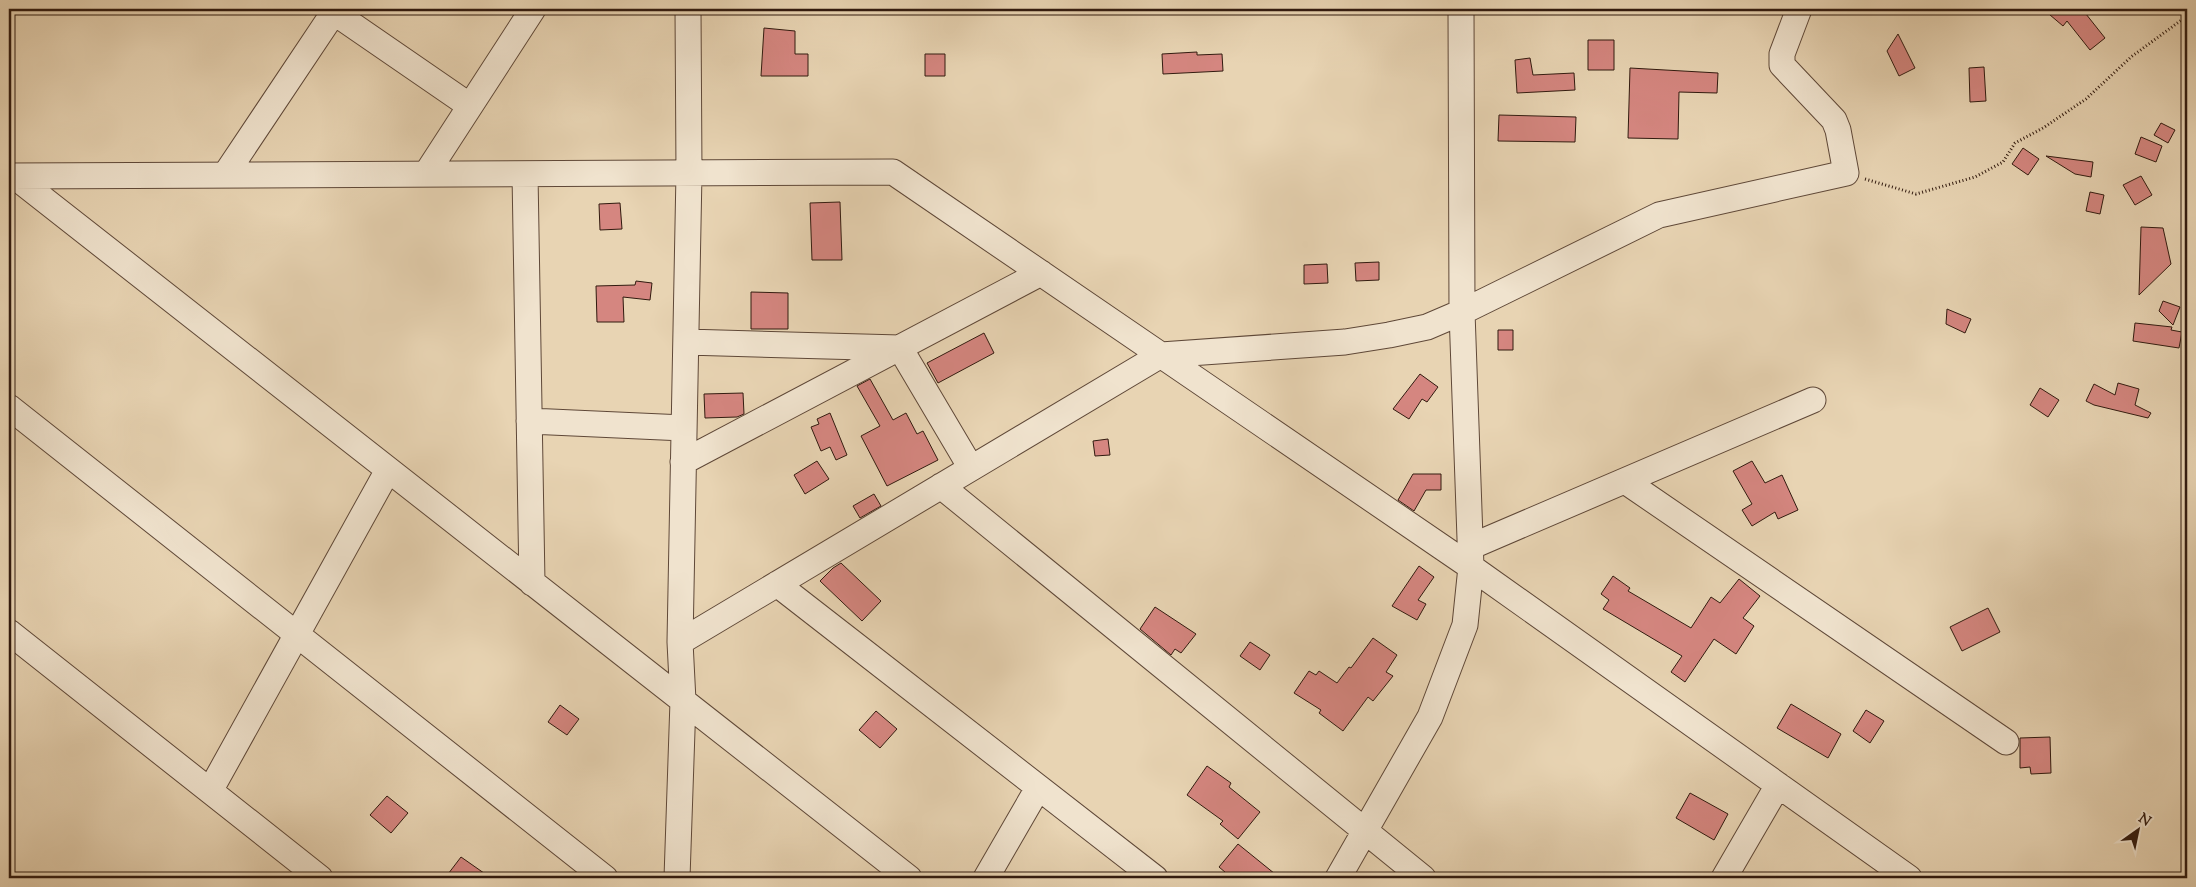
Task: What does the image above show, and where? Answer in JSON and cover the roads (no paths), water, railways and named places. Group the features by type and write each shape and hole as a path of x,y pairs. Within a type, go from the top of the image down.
{"street":[{"path":"426,174 533,9"},
{"path":"677,878 683,701 680,642 689,173 688,9"},
{"path":"1338,878 1430,717 1464,625 1471,557 1462,312 1461,9"},
{"path":"680,642 1161,355 1345,342 1427,327 1462,312 1659,214 1846,173 1838,130 1834,120 1782,65 1782,54 1799,9"},
{"path":"225,175 333,10 470,106"},
{"path":"11,176 893,172 1161,355 1471,557 1778,785 1908,878"},
{"path":"526,174 532,583"},
{"path":"11,176 909,878"},
{"path":"683,462 1041,273"},
{"path":"686,342 900,348"},
{"path":"900,348 971,468"},
{"path":"1471,557 1624,481 1813,400"},
{"path":"9,407 605,878"},
{"path":"529,421 684,428"},
{"path":"210,791 388,470"},
{"path":"1624,481 2006,742"},
{"path":"941,486 1423,878"},
{"path":"777,584 1155,878"},
{"path":"9,632 320,878"},
{"path":"1724,878 1778,785"},
{"path":"986,878 1038,788"}]}
